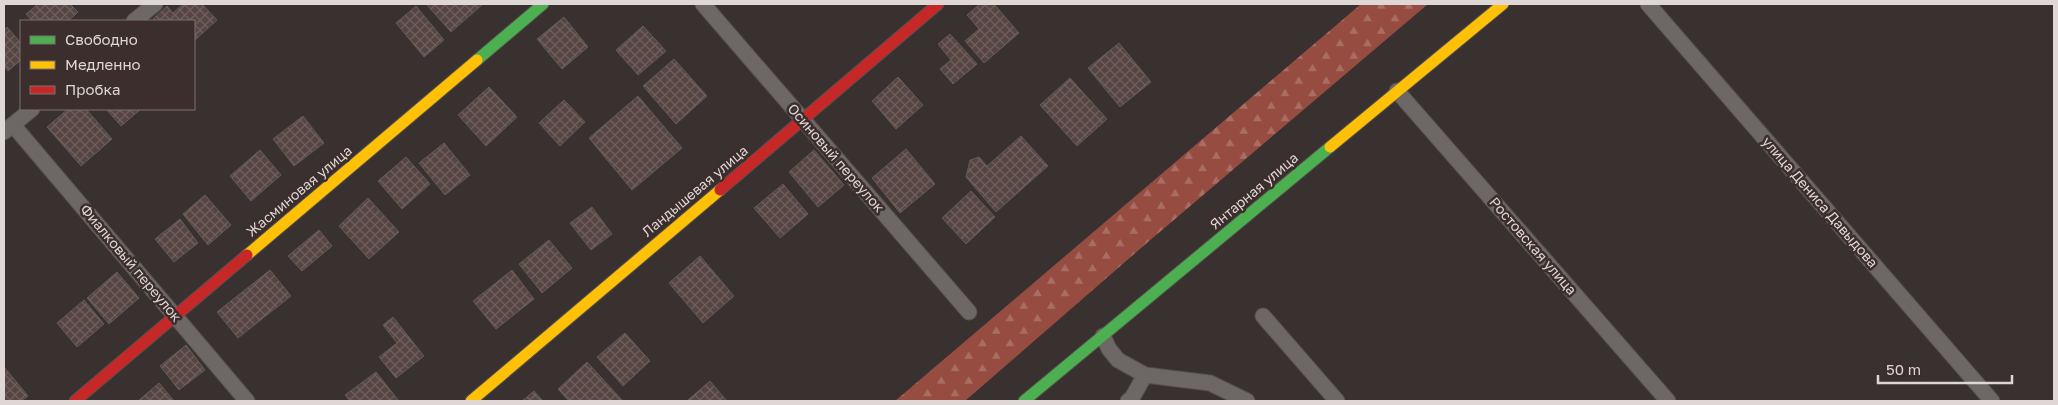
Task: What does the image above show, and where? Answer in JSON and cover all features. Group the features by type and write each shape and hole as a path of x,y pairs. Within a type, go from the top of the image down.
{"street":[{"path":"135,20 155,4"},
{"name":"Жасминовая улица","path":"75,401 543,4"},
{"name":"Осиновый переулок","path":"703,4 969,312"},
{"name":"Ландышевая улица","path":"471,401 938,4"},
{"name":"Янтарная улица","path":"1024,401 1503,4"},
{"name":"улица Дениса Давыдова","path":"1648,4 1992,401"},
{"name":"Ростовская улица","path":"1397,91 1668,401"},
{"path":"8,128 31,110"},
{"name":"Фиалковый переулок","path":"8,128 176,316 247,401"},
{"path":"1263,316 1337,401"},
{"path":"1102,336 1118,360 1145,375 1210,383 1248,401"},
{"path":"1128,401 1132,398 1145,375"}],"green space":[{"path":"1361,4 1428,4 1148,242 965,401 895,401"}],"building":[{"path":"38,4 70,4 78,12 69,20 31,20 26,14"},
{"path":"183,4 202,4 217,20 195,40 195,20 153,19 167,6 173,13"},
{"path":"426,4 483,4 451,32"},
{"path":"980,4 994,4 1019,33 984,63 965,41 979,29 967,15"},
{"path":"416,6 444,40 424,57 396,23"},
{"path":"564,17 588,47 562,69 537,39"},
{"path":"643,26 666,51 638,75 616,50"},
{"path":"7,27 20,42 20,61 8,71 4,66 4,31"},
{"path":"950,34 977,64 953,84 940,69 951,60 938,44"},
{"path":"1119,43 1151,82 1120,107 1088,68"},
{"path":"674,59 707,96 676,124 643,86"},
{"path":"898,77 923,105 896,129 872,101"},
{"path":"1070,78 1107,119 1077,146 1040,105"},
{"path":"489,87 517,117 486,146 458,115"},
{"path":"638,96 682,148 632,190 589,138"},
{"path":"564,100 585,122 560,146 539,123"},
{"path":"67,110 87,110 112,139 81,166 47,127"},
{"path":"107,110 140,110 121,126"},
{"path":"303,116 324,143 294,166 273,139"},
{"path":"1021,136 1048,166 996,212 966,177 970,160 979,157 987,166"},
{"path":"444,143 470,175 445,195 419,163"},
{"path":"906,149 935,184 900,213 872,178"},
{"path":"260,150 281,175 251,201 230,176"},
{"path":"814,150 844,185 818,207 789,172"},
{"path":"406,157 430,184 402,209 378,181"},
{"path":"783,184 808,214 780,238 754,208"},
{"path":"971,191 995,217 966,244 942,218"},
{"path":"205,195 231,225 208,245 183,214"},
{"path":"368,198 399,232 369,259 339,226"},
{"path":"592,207 612,234 591,250 570,223"},
{"path":"180,219 198,243 174,262 155,239"},
{"path":"319,230 332,246 302,271 288,256"},
{"path":"549,240 572,268 542,293 519,264"},
{"path":"700,256 734,296 703,323 669,283"},
{"path":"270,270 291,296 238,338 217,312"},
{"path":"512,270 534,299 496,329 473,301"},
{"path":"117,272 139,298 109,324 87,298"},
{"path":"84,300 104,324 77,347 57,323"},
{"path":"393,317 424,356 396,378 379,357 397,343 383,325"},
{"path":"625,333 650,361 623,386 597,357"},
{"path":"186,345 205,370 179,390 160,366"},
{"path":"587,362 623,401 569,401 558,389"},
{"path":"5,368 28,396 21,401 4,401"},
{"path":"376,372 399,401 350,401 345,395"},
{"path":"710,381 727,401 688,400"},
{"path":"159,383 174,401 138,401"},
{"path":"534,391 543,401 522,401"}],"traffic: fast":[{"path":"477,60 543,4"},
{"path":"1024,401 1330,147"}],"traffic: slow":[{"path":"1330,147 1503,4"},
{"path":"247,255 477,60"},
{"path":"471,401 720,190"}],"traffic: jam":[{"path":"720,190 938,4"},
{"path":"75,401 247,255"}]}
